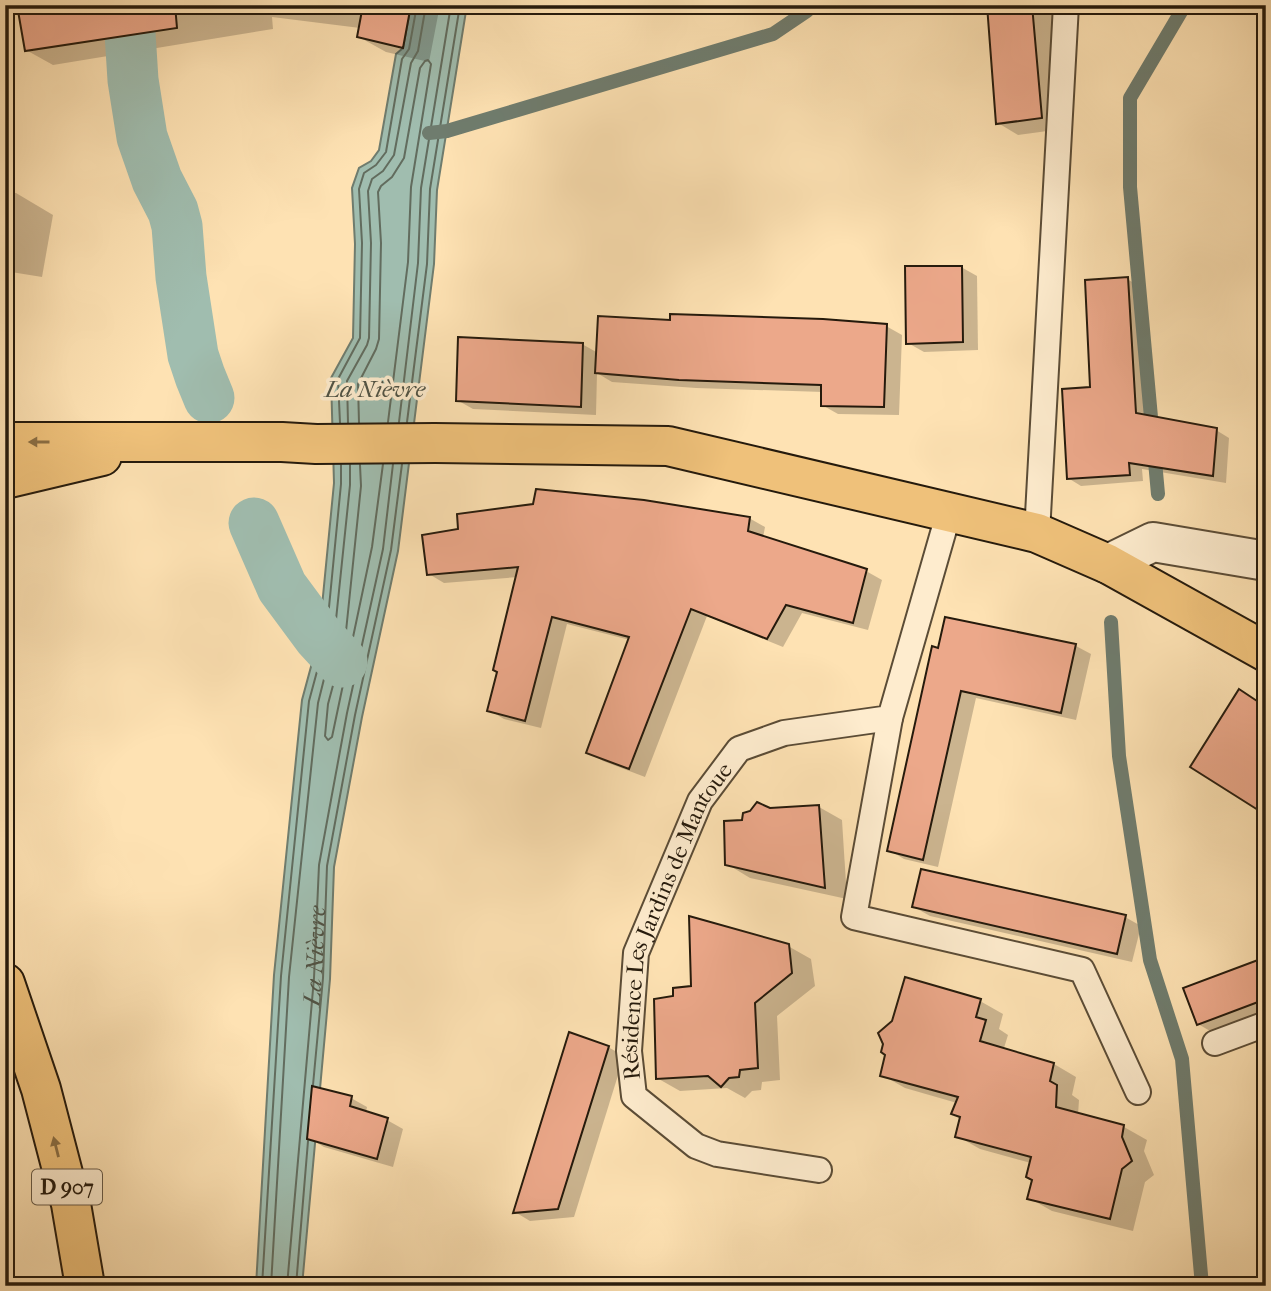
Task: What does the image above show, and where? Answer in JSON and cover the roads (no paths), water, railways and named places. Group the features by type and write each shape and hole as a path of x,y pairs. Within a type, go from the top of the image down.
{"main road":[{"path":"8,471 156,442 668,446 1037,533 1108,564 1266,652"},
{"name":"D 907","path":"5,982 41,1089 71,1204 86,1286"}],"street":[{"path":"1108,564 1153,542 1266,561"}],"lane":[{"path":"1037,533 1066,5"},
{"path":"949,512 890,718 854,917 1082,970 1138,1092"},
{"name":"Résidence Les Jardins de Mantoue","path":"819,1170 717,1154 696,1146 634,1096 629,1051 636,953 700,801 739,749 784,733 890,718"},
{"path":"1216,1043 1266,1024"}],"water":[{"name":"La Nièvre","path":"411,5 467,5 437,190 434,264 398,551 362,717 334,867 330,979 302,1286 256,1286 274,975 302,700 319,637 334,483 331,378 353,338 355,244 352,188 359,168 371,161 379,150 396,54 403,48"}],"waterway":[{"path":"429,133 447,131 773,34 807,11 808,5"},
{"path":"1158,494 1130,187 1130,98 1185,5"},
{"path":"130,33 133,80 142,137 177,226 181,277 193,355 209,398"},
{"path":"254,523 282,587 319,637 342,662"},
{"path":"1111,622 1119,756 1150,960 1182,1059 1202,1286"}]}
